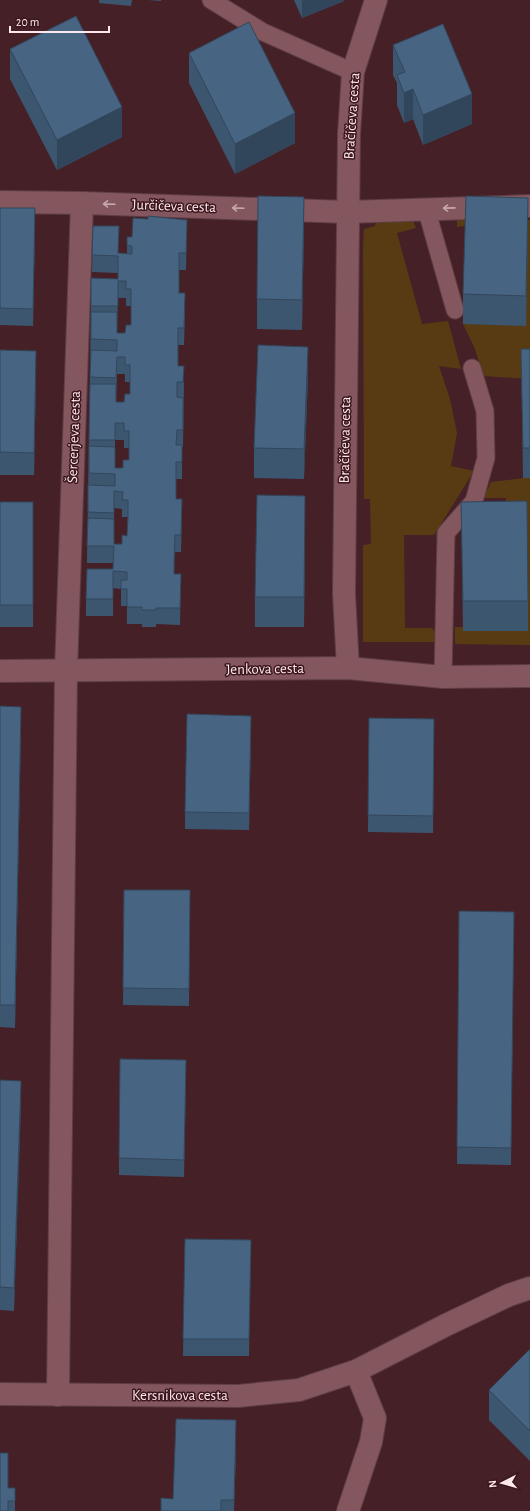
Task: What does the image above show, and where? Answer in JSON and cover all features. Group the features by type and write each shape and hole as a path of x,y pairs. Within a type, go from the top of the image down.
{"street":[{"name":"Bračičeva cesta","path":"348,668 344,594 349,134 353,72 376,0"},
{"name":"Jurčičeva cesta","path":"0,202 82,203 347,212"},
{"name":"Šercerjeva cesta","path":"58,1395 66,671 82,203"},
{"path":"347,212 426,208 530,206"},
{"name":"Jenkova cesta","path":"0,670 66,671 348,668 443,677 530,676"},
{"name":"Kersnikova cesta","path":"0,1394 238,1396 299,1390 356,1371 446,1325 509,1295 530,1288"},
{"path":"348,1511 372,1442 375,1418 356,1371"}],"lane":[{"path":"211,0 263,32 353,72"},
{"path":"426,208 455,310"},
{"path":"443,677 446,533 474,501 486,458 485,411 472,368"}],"shaded area":[{"path":"377,218 412,218 416,228 397,233 422,324 448,321 461,369 439,366 450,399 457,433 451,466 474,471 434,535 404,535 405,628 432,628 438,642 363,642 363,545 371,544 370,499 364,499 363,247 364,229 375,226"},
{"path":"457,219 530,220 530,379 483,376 475,349 463,324 526,325 466,226 457,227"},
{"path":"530,478 530,645 455,644 455,627 463,627 507,531 506,498 483,498 491,482"}],"building":[{"path":"76,16 122,107 57,140 10,49"},
{"path":"249,22 295,113 235,144 189,53"},
{"path":"443,24 472,94 423,115 413,89 404,93 397,75 405,72 393,45"},
{"path":"258,196 304,197 302,300 257,299"},
{"path":"466,196 528,198 526,296 463,294"},
{"path":"0,208 35,208 33,309 0,308"},
{"path":"148,216 187,220 186,253 179,253 179,293 185,293 184,328 178,328 178,366 184,366 183,382 177,382 177,397 183,398 183,430 177,430 176,445 182,445 182,462 176,462 176,499 182,499 181,535 175,535 174,574 181,574 180,608 156,608 156,610 142,610 142,607 127,607 127,589 121,589 121,580 127,580 127,572 113,571 113,599 86,599 87,569 113,569 114,546 87,546 88,518 114,519 114,544 122,544 122,535 127,536 128,516 128,500 122,500 123,492 114,491 114,513 88,512 88,485 115,486 115,474 89,473 89,446 115,447 115,468 123,468 123,460 129,460 129,431 124,431 124,423 115,423 115,440 89,440 90,384 116,384 116,402 124,402 125,394 130,394 130,365 125,365 125,357 117,357 116,378 90,377 91,350 117,351 117,340 91,339 91,312 117,312 117,333 125,333 126,325 131,325 131,289 126,289 126,281 118,281 118,306 91,306 91,278 118,279 118,256 92,255 93,226 119,226 118,253 132,254 132,246 127,245 127,237 132,237 133,218 148,219"},
{"path":"258,345 308,347 304,449 254,448"},
{"path":"521,349 530,349 530,448 523,448"},
{"path":"0,350 36,351 34,453 0,452"},
{"path":"257,495 305,496 304,597 255,597"},
{"path":"527,501 528,601 463,601 461,502"},
{"path":"0,502 33,502 33,605 0,605"},
{"path":"0,706 21,707 15,1005 0,1005"},
{"path":"187,714 251,716 249,813 185,812"},
{"path":"369,718 434,719 433,816 368,815"},
{"path":"124,890 190,890 189,989 123,988"},
{"path":"459,911 514,912 511,1148 457,1147"},
{"path":"120,1059 186,1060 184,1160 119,1158"},
{"path":"0,1080 21,1081 14,1288 0,1287"},
{"path":"185,1239 251,1240 249,1339 183,1339"},
{"path":"530,1349 530,1431 489,1390"},
{"path":"176,1419 236,1420 234,1500 221,1500 221,1511 161,1511 161,1498 173,1499"},
{"path":"0,1453 8,1453 8,1488 15,1488 15,1501 8,1501 8,1511 0,1511"}]}
